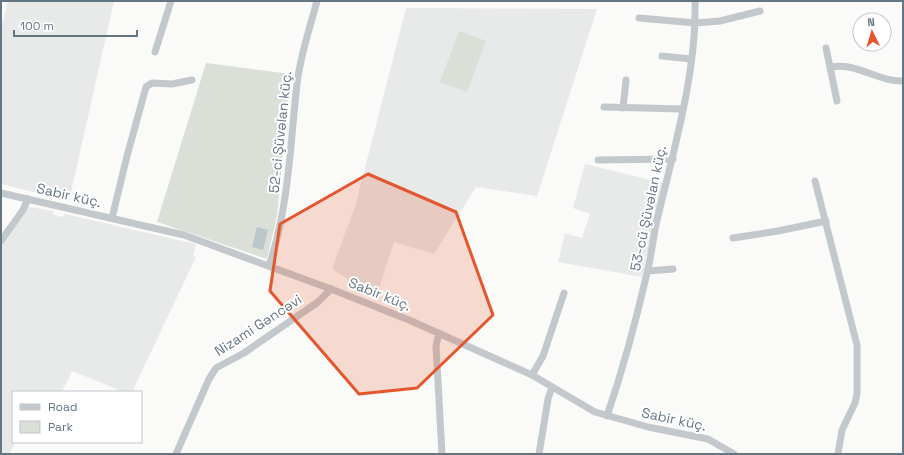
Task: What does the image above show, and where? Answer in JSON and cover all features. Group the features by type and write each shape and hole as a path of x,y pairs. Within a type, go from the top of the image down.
{"street":[{"path":"155,52 171,1"},
{"name":"52-ci Şüvəlan küç.","path":"269,266 279,235 285,206 298,74 317,1"},
{"name":"53-cü Şüvəlan küç.","path":"607,416 616,390 648,271 658,216 672,159 691,59 696,23 696,1"},
{"path":"639,18 696,23 720,21 760,11"},
{"path":"826,48 837,101"},
{"path":"662,56 691,59"},
{"path":"831,67 841,66 891,80 903,81"},
{"path":"112,218 146,87 152,83 172,84 192,80"},
{"path":"623,108 626,80"},
{"path":"604,107 682,109"},
{"path":"598,160 672,159"},
{"path":"815,181 857,345 855,403 842,430 838,454"},
{"name":"Sabir küç.","path":"1,193 173,232 269,266 331,289 439,333 532,375 588,409 607,416 654,428 708,439 734,454"},
{"path":"1,241 23,210 28,199"},
{"path":"733,238 778,231 826,221"},
{"path":"648,271 673,269"},
{"name":"Nizami Gəncəvi","path":"176,454 209,379 216,368 244,353 318,302 331,289"},
{"path":"532,375 543,356 564,292"},
{"path":"439,333 436,346 442,454"},
{"path":"540,454 548,399 552,387"}],"highlighted area":[{"path":"368,174 456,212 493,315 417,388 359,394 270,291 280,224"}],"shaded area":[{"path":"8,1 114,1 69,201 1,184 1,29"},
{"path":"406,8 597,9 537,196 476,187 434,254 394,242 376,298 332,269 355,207"},
{"path":"585,164 663,183 642,277 558,262 565,233 582,238 590,214 573,208"},
{"path":"29,207 54,211 53,214 62,217 65,214 196,244 193,256 196,257 132,391 122,391 72,371 62,391 12,391 12,443 15,443 10,454 1,454 1,247"},
{"path":"257,227 268,230 263,250 252,247"}],"green space":[{"path":"459,31 486,41 467,92 440,82"},
{"path":"206,63 290,74 277,216 267,259 157,222"}]}
